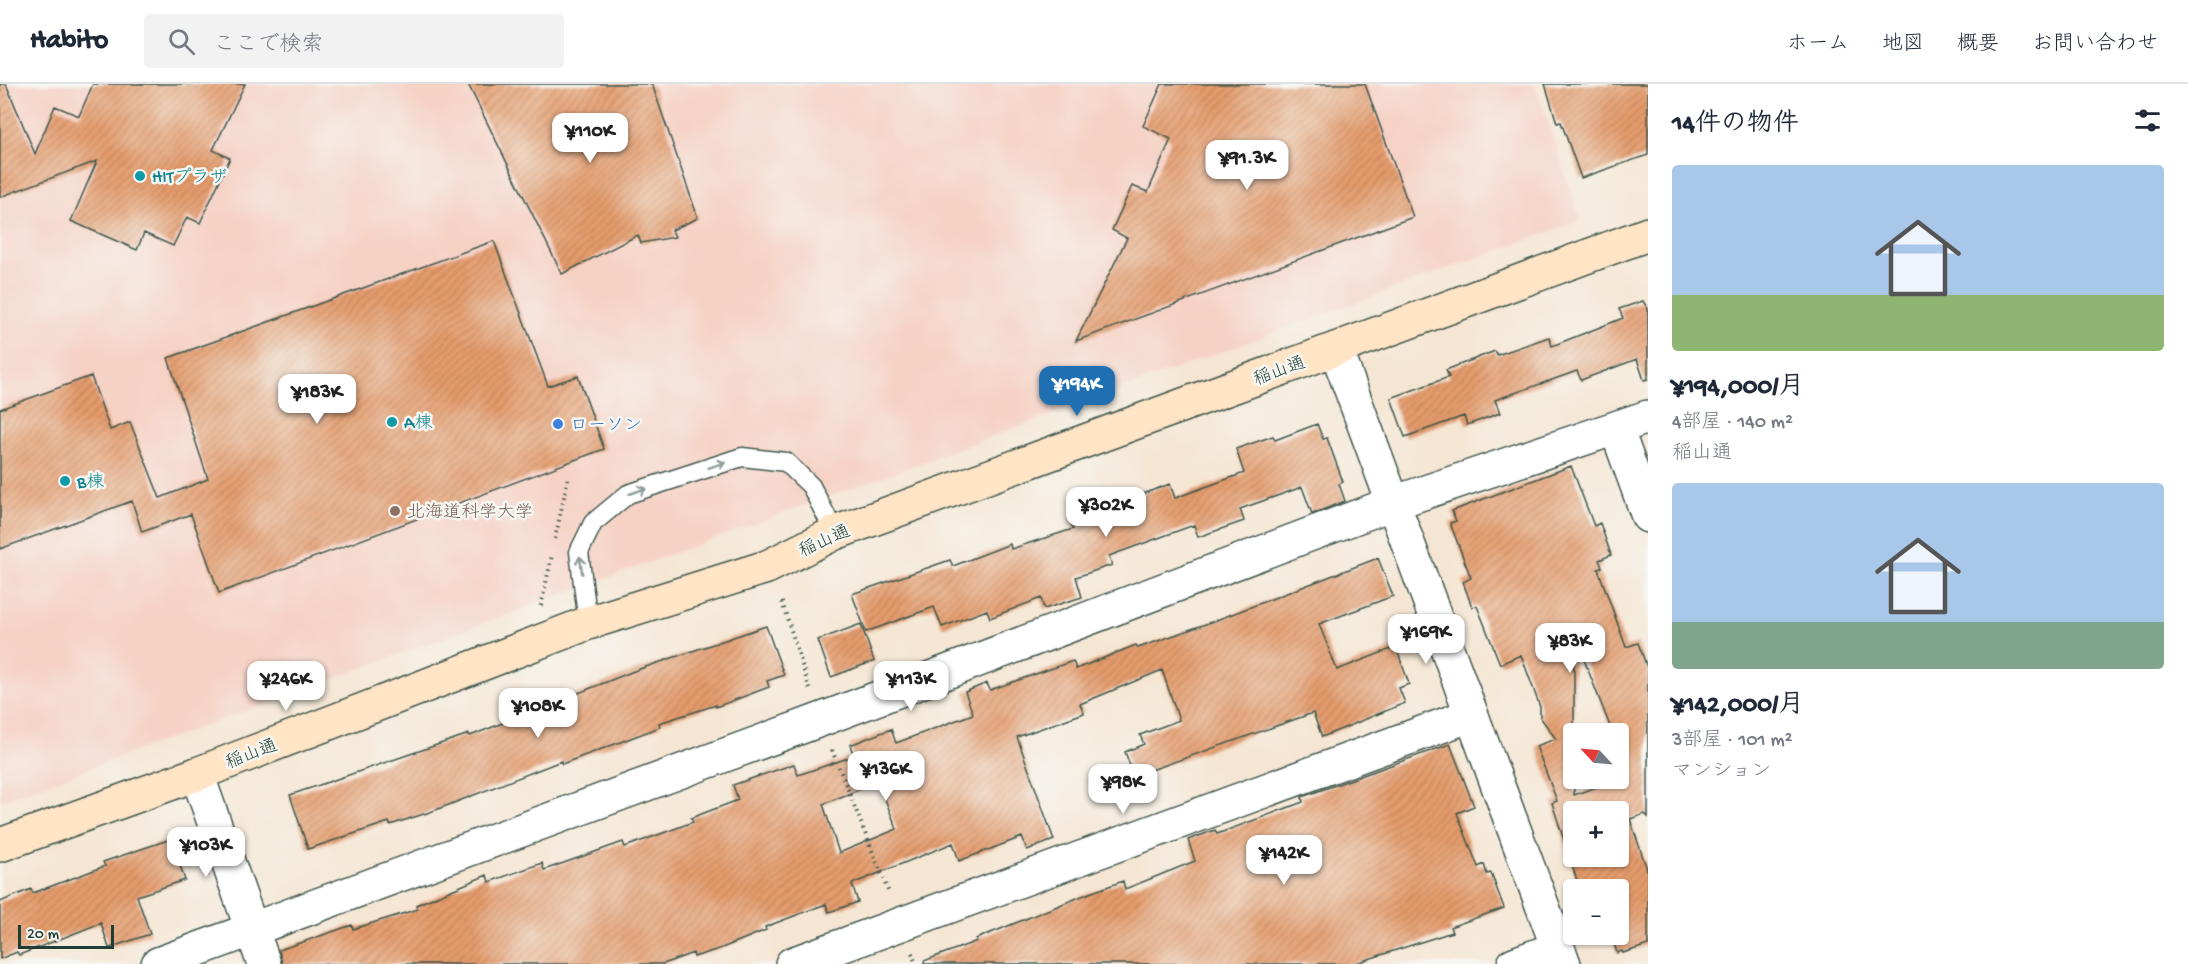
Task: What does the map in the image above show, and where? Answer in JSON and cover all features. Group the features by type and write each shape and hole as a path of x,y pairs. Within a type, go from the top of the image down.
{"street":[{"name":"稲山通","path":"0,845 196,774 588,623 767,567 835,533 1648,234"},
{"path":"1336,348 1561,956 1514,964"},
{"path":"158,964 1393,503 1648,417"},
{"path":"1616,428 1648,516"},
{"path":"792,964 1471,715"},
{"path":"196,774 264,964"}],"lane":[{"path":"588,623 579,552 593,523 628,494 742,457 786,462 811,486 835,533"}],"path":[{"path":"782,602 811,695"},
{"path":"829,742 902,924"}],"shaded area":[{"name":"北海道科学大学","path":"0,84 1535,84 1581,220 0,801"}],"building":[{"name":"HITプラザ","path":"0,84 6,84 35,154 55,106 79,116 93,84 245,84 213,150 230,158 200,223 187,217 173,246 144,233 137,250 71,221 97,161 0,197"},
{"path":"468,84 652,84 698,218 672,230 675,237 641,243 638,235 562,274"},
{"path":"1162,84 1365,84 1413,217 1076,341 1127,238 1112,230 1132,186 1148,192 1171,139 1143,126"},
{"path":"1545,84 1648,84 1648,155 1581,178 1561,122 1557,123"},
{"name":"A棟","path":"494,241 548,386 578,376 604,449 219,593 191,514 142,532 132,501 0,549 0,409 91,376 110,430 130,422 160,498 208,479 168,358"},
{"path":"1643,301 1648,309 1648,379 1644,380 1637,359 1581,380 1577,371 1495,400 1500,413 1467,425 1464,416 1405,437 1391,398 1449,377 1446,370 1495,351 1497,355 1549,337 1552,346 1623,318 1619,309"},
{"path":"1317,424 1323,439 1327,438 1343,482 1339,484 1345,501 1312,514 1302,487 1240,509 1244,521 1198,537 1194,525 1109,556 1112,565 1076,577 1082,597 1044,609 1041,598 990,618 987,610 942,627 934,607 866,632 852,594 950,560 953,566 1010,544 1011,549 1073,529 1069,517 1111,501 1112,505 1170,484 1175,498 1244,473 1236,449 1273,436 1275,440"},
{"path":"1571,466 1594,526 1600,523 1611,555 1599,560 1602,567 1598,569 1626,647 1638,643 1648,670 1648,817 1645,814 1630,819 1648,872 1648,945 1617,953 1614,945 1629,945 1629,879 1576,879 1573,867 1629,867 1629,801 1563,801 1563,837 1552,803 1557,801 1536,746 1556,739 1540,717 1540,707 1521,655 1500,664 1477,606 1472,607 1463,582 1471,578 1450,523 1456,521 1452,511","holes":["1574,634 1609,723 1629,723 1629,789 1591,789 1574,795 1574,789 1563,789 1563,723 1574,723"]},
{"path":"1378,558 1393,596 1319,624 1337,670 1396,647 1409,684 1399,688 1405,703 1322,737 1313,713 1134,776 1125,752 1144,744 1140,735 1179,720 1162,670 1080,704 1084,713 1017,737 1054,840 1027,850 1022,837 959,861 953,843 852,884 858,902 829,912 826,904 765,927 766,930 722,948 694,957 693,953 663,964 282,964 279,950 352,925 353,929 418,909 416,905 487,875 489,882 542,863 544,870 623,842 625,847 693,822 691,818 738,800 733,785 794,764 798,775 854,756 850,745 891,729 896,743 973,714 965,692 987,683 990,690 1073,661 1076,669 1136,645 1138,648","holes":["878,782 897,829 839,853 823,804"]},
{"path":"861,624 874,661 831,677 818,640"},
{"path":"766,626 784,675 767,681 769,687 716,707 716,705 659,723 660,727 562,764 561,761 433,811 390,825 389,822 308,849 290,795 469,734 470,736 634,671"},
{"path":"1450,744 1474,806 1457,813 1478,867 1484,864 1487,874 1491,873 1504,908 1450,927 1452,932 1353,964 924,964 924,961 1087,894 1123,881 1125,889 1195,861 1188,840 1215,830 1217,834 1303,802 1302,797"},
{"path":"171,839 185,880 137,896 150,934 109,948 101,923 19,955 17,952 0,959 0,902 31,889 33,893 105,866 103,862"}],"place":[{"name":"HITプラザ","path":"140,176"},
{"name":"A棟","path":"392,422"},
{"name":"ローソン","path":"558,424"},
{"name":"B棟","path":"65,481"},
{"name":"北海道科学大学","path":"395,511"}]}
